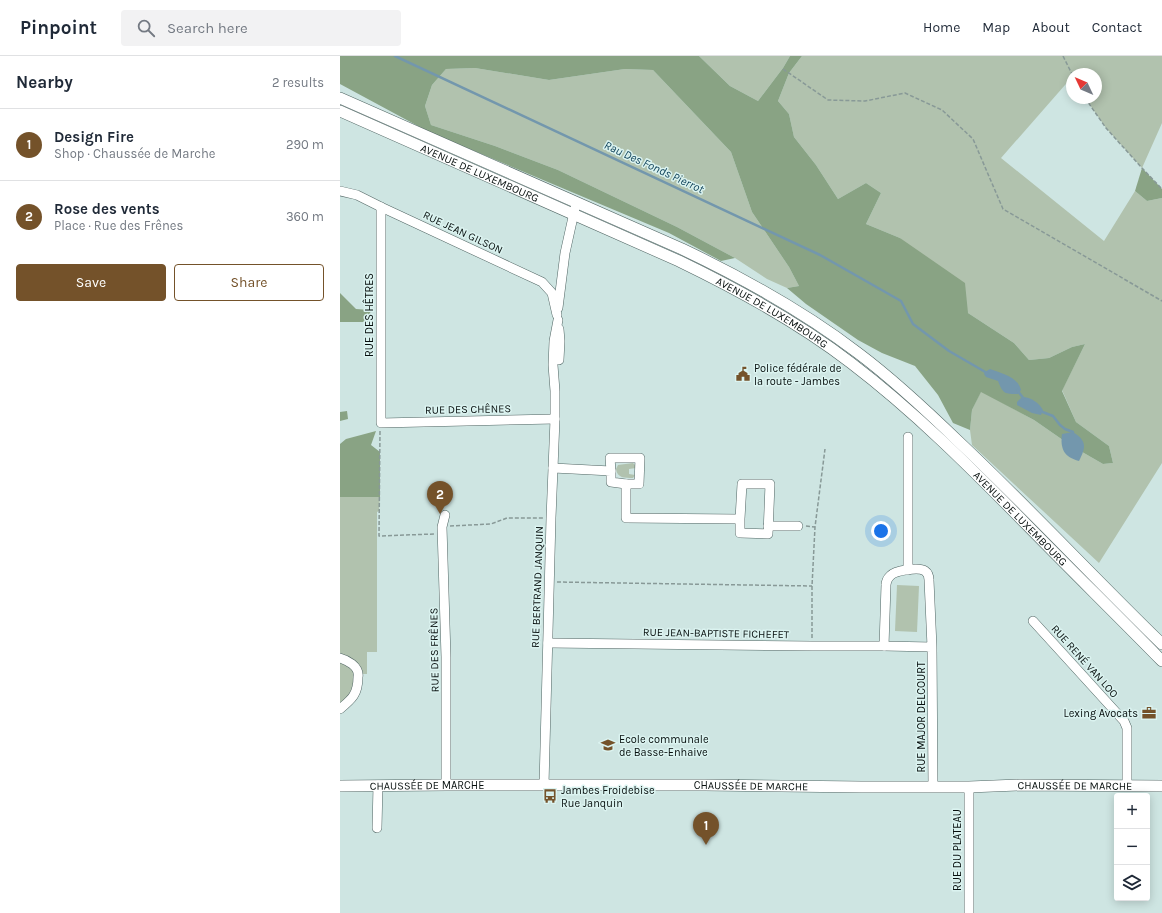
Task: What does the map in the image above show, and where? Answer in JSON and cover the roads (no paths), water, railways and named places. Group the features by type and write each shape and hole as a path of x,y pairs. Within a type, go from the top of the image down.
{"main road":[{"name":"AVENUE DE LUXEMBOURG","path":"340,98 722,268 759,288 826,330 858,353 919,404 980,462 1162,644"},
{"name":"AVENUE DE LUXEMBOURG","path":"340,111 679,261 717,279 785,318 850,363 913,414 972,470 1162,661"},
{"name":"CHAUSSÉE DE MARCHE","path":"340,786 1162,786"}],"street":[{"name":"RUE JEAN GILSON","path":"340,191 357,195 542,282 552,293 558,318"},
{"name":"RUE BERTRAND JANQUIN","path":"544,785 555,391 560,341 558,318 565,252 573,214 577,203"},
{"name":"RUE DES HÊTRES","path":"381,207 381,423"},
{"name":"RUE DES CHÊNES","path":"381,423 555,419"},
{"path":"884,646 887,580 898,571 908,570 908,437"},
{"path":"610,458 640,458 639,484 611,482 611,471 610,458"},
{"path":"553,468 611,471"},
{"path":"626,484 626,518 740,519"},
{"path":"742,484 770,484 768,534 740,533 740,519 742,484"},
{"name":"RUE DES FRÊNES","path":"445,515 442,530 446,657 446,785"},
{"path":"768,526 798,526"},
{"name":"RUE MAJOR DELCOURT","path":"908,570 923,570 929,577 932,647 933,787"},
{"name":"RUE RENÉ VAN LOO","path":"1033,621 1124,721 1127,728 1127,786"},
{"name":"RUE JEAN-BAPTISTE FICHEFET","path":"548,643 932,647"},
{"path":"340,658 352,664 356,668 358,674 358,687 355,694 340,710"},
{"path":"377,828 378,785"},
{"name":"RUE DU PLATEAU","path":"968,787 969,913"}],"water":[{"path":"990,369 1013,379 1021,390 1018,394 1010,394 1003,391 998,381 986,377 984,374 985,372"},
{"path":"1022,397 1032,399 1037,403 1043,410 1041,415 1032,413 1017,405 1017,402"},
{"path":"1073,432 1081,438 1084,445 1079,461 1070,457 1064,452 1062,444 1062,434"}],"waterway":[{"name":"Rau Des Fonds Pierrot","path":"395,56 820,255 901,301 913,324 949,351 987,373"},
{"path":"1017,390 1024,399"},
{"path":"1040,411 1053,416 1060,425 1073,432"}],"place":[{"name":"Police fédérale de la route - Jambes","path":"743,374"},
{"name":"Rose des vents","path":"440,514"},
{"name":"Lexing Avocats","path":"1149,713"},
{"name":"Ecole communale de Basse-Enhaive","path":"608,745"},
{"name":"Jambes Froidebise Rue Janquin","path":"550,796"},
{"name":"Design Fire","path":"706,845"}]}
